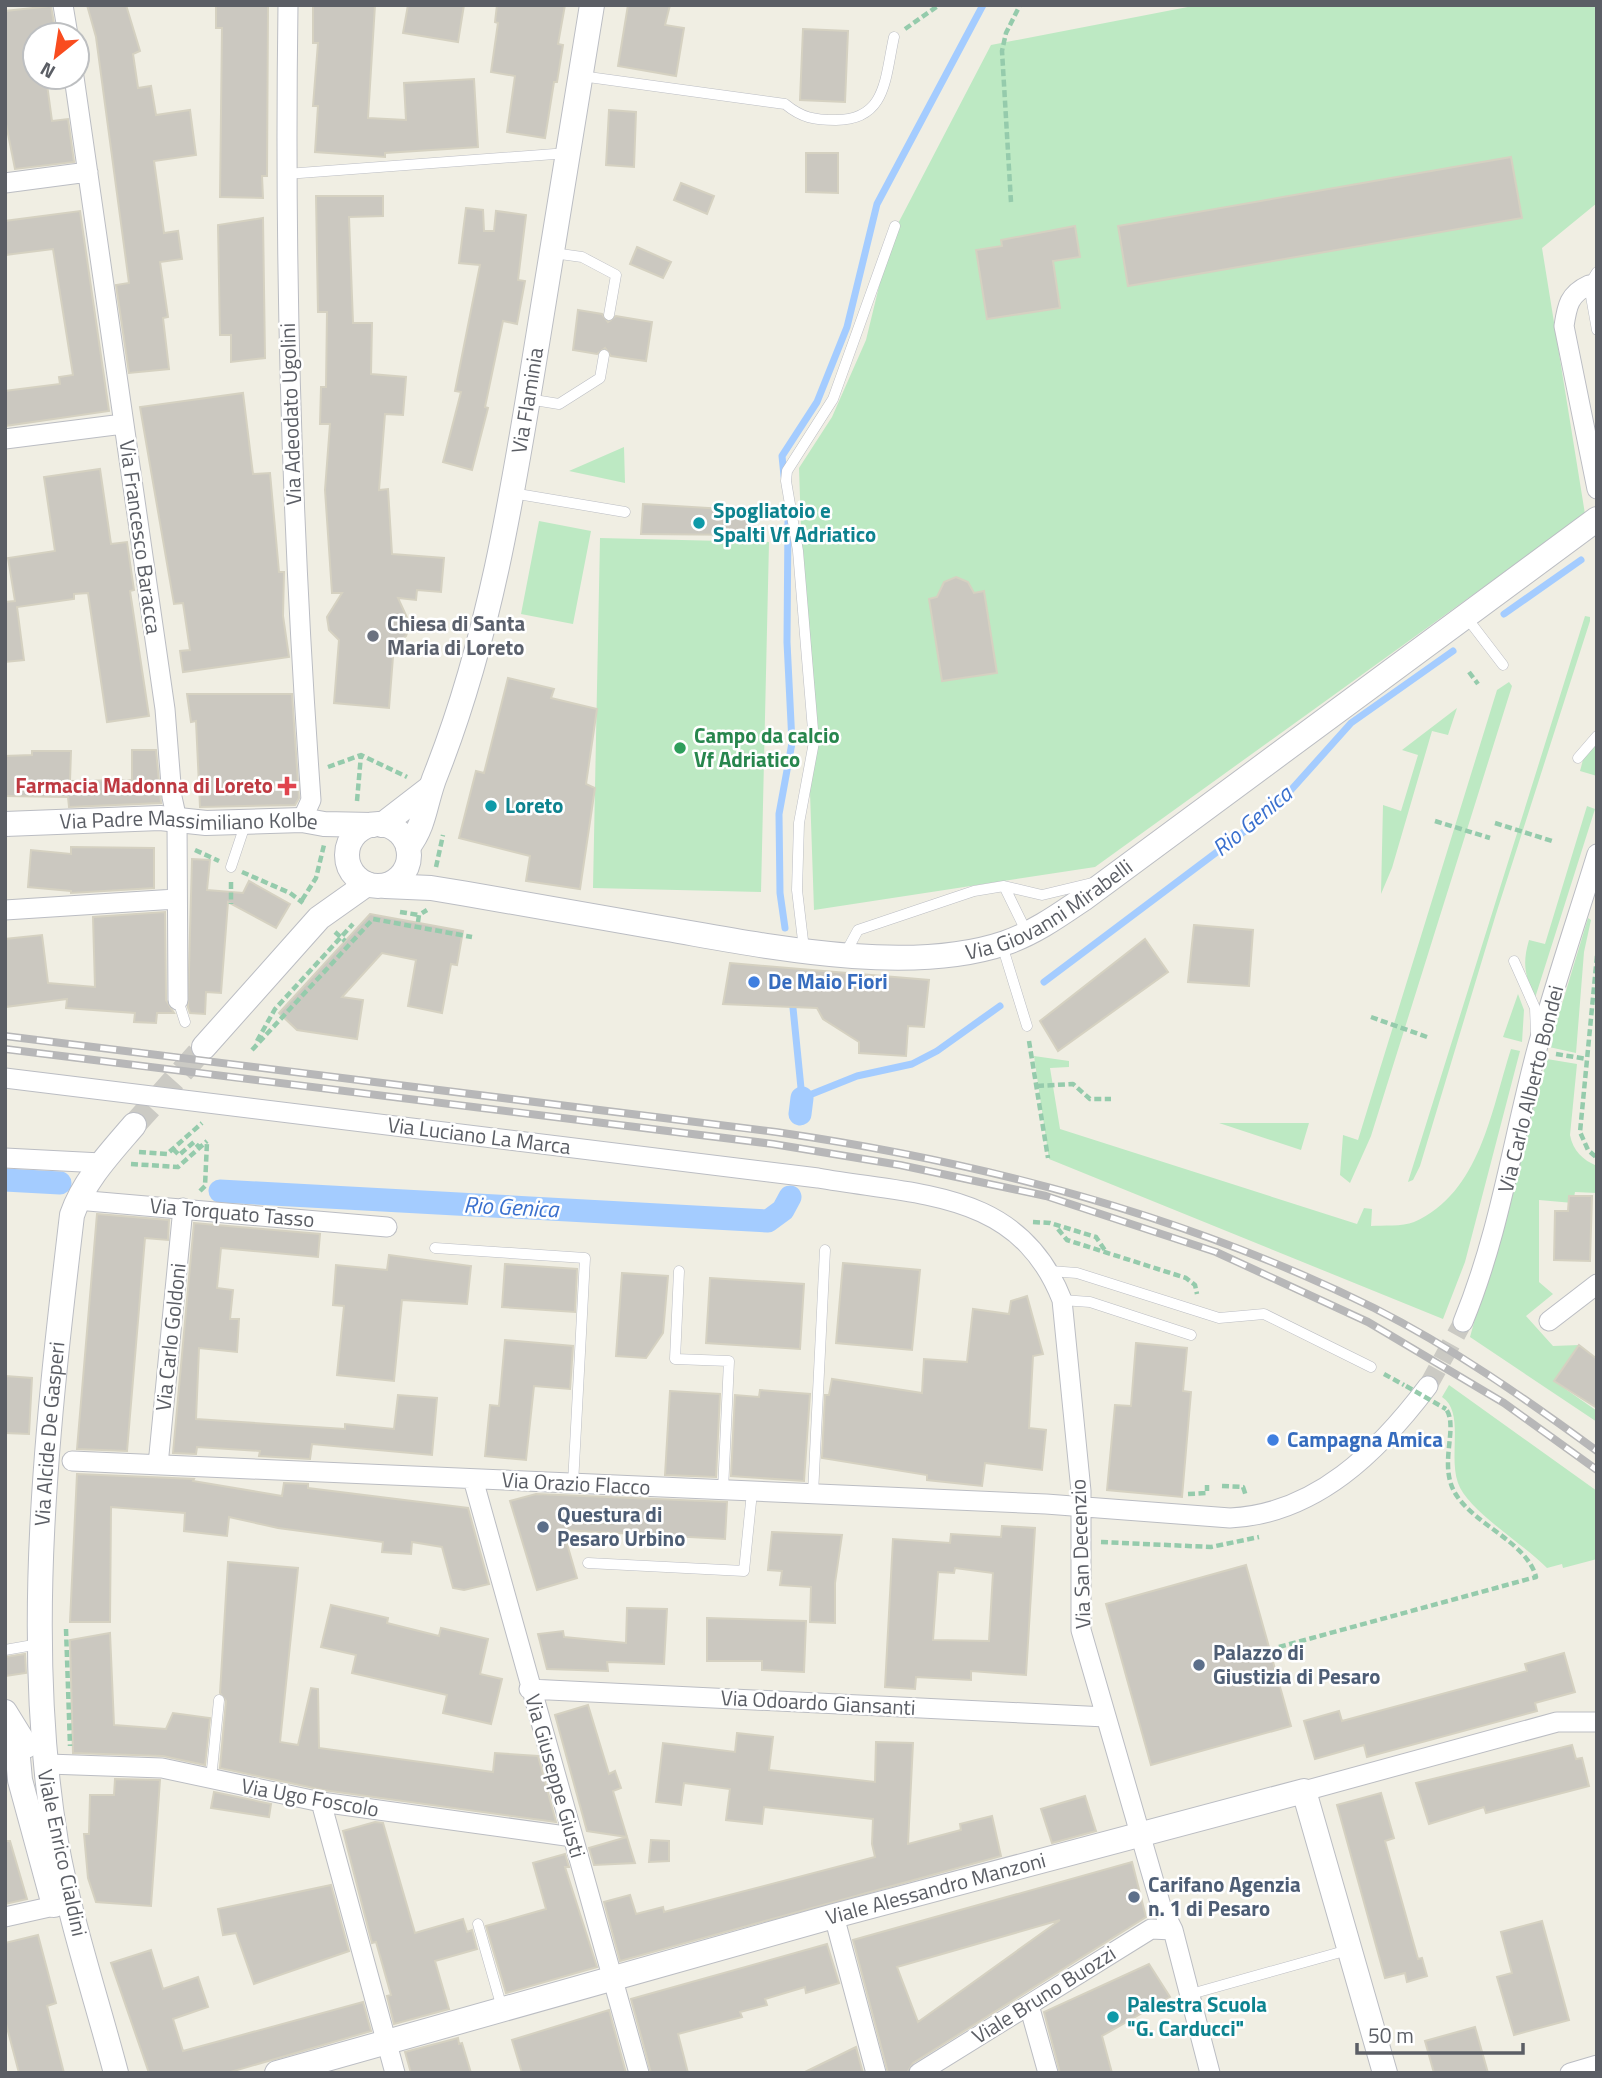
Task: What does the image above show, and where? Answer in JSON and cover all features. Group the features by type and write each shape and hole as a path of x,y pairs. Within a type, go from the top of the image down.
{"street":[{"name":"Via Adeodato Ugolini","path":"288,5 288,382 311,800 302,820"},
{"name":"Via Flaminia","path":"408,849 422,826 421,784 454,729 476,653 512,493 592,5"},
{"name":"Via Francesco Baracca","path":"76,91 165,709 177,820 178,1000"},
{"path":"5,183 88,172"},
{"path":"1593,278 1577,290 1567,304 1564,326 1597,489"},
{"path":"5,439 123,424"},
{"name":"Via Giovanni Mirabelli","path":"376,885 431,888 845,954 897,957 949,955 1002,944 1028,934 1111,878 1597,519"},
{"name":"Via Giovanni Mirabelli","path":"1562,543 1597,531"},
{"path":"376,885 352,872 347,853 355,835 377,825 421,784"},
{"name":"Via Padre Massimiliano Kolbe","path":"5,824 302,820 324,824 377,825"},
{"path":"377,825 393,829 431,888"},
{"path":"204,1046 319,918 376,885 403,873 408,849"},
{"name":"Via Carlo Alberto Bondei","path":"1462,1322 1483,1275 1597,854"},
{"path":"5,910 176,899"},
{"name":"Via Luciano La Marca","path":"5,1078 818,1178 951,1201"},
{"name":"Via Alcide De Gasperi","path":"59,1761 42,1643 50,1440 72,1215 101,1163 134,1125"},
{"path":"5,1157 101,1163"},
{"name":"Via Torquato Tasso","path":"78,1200 387,1227"},
{"name":"Via San Decenzio","path":"951,1201 1004,1222 1029,1243 1050,1271 1062,1300 1080,1506 1081,1630 1161,1906 1173,1930 1191,1994 1192,2012 1210,2073"},
{"name":"Via Carlo Goldoni","path":"158,1465 183,1208"},
{"path":"1549,1321 1597,1284"},
{"path":"1080,1506 1230,1518 1256,1517 1286,1508 1326,1486 1368,1456 1401,1422 1427,1386"},
{"name":"Via Orazio Flacco","path":"72,1461 1080,1506"},
{"name":"Via Giuseppe Giusti","path":"472,1479 639,2073"},
{"name":"Via Odoardo Giansanti","path":"529,1689 1106,1717"},
{"path":"5,1712 16,1736"},
{"name":"Viale Alessandro Manzoni","path":"277,2073 834,1916 1557,1722 1597,1721"},
{"name":"Viale Enrico Cialdini","path":"100,2073 54,1906 13,1778 16,1736 59,1761 56,1840 64,1884 117,2073"},
{"name":"Via Ugo Foscolo","path":"59,1761 162,1768 321,1802 573,1837"},
{"path":"13,1778 32,1787 40,1798 56,1840"},
{"path":"1304,1791 1385,2073"},
{"path":"321,1802 395,2073"},
{"path":"5,1917 54,1906"},
{"path":"834,1916 876,2073"},
{"name":"Viale Bruno Buozzi","path":"919,2073 1151,1929 1173,1930"},
{"path":"1029,2005 1048,2073"},
{"path":"1570,2073 1597,2065"}],"lane":[{"path":"581,76 785,104 798,115 814,120 852,120 869,113 880,96 894,37"},
{"path":"286,174 568,153"},
{"path":"804,949 797,890 799,823 814,741 798,551 786,481 787,471 833,399 895,226"},
{"path":"552,253 582,257 616,275 609,315"},
{"path":"1593,278 1597,330"},
{"path":"528,399 559,404 600,378 604,355"},
{"path":"512,493 625,512"},
{"path":"1465,616 1503,665"},
{"path":"1578,758 1597,736"},
{"path":"231,867 246,821"},
{"path":"845,954 858,930 974,891 1004,886 1042,895 1111,878"},
{"path":"1004,886 1028,934"},
{"path":"1002,944 1027,1026"},
{"path":"1514,961 1535,1008 1544,1051"},
{"path":"178,1000 185,1022"},
{"path":"435,1248 585,1258 573,1484"},
{"path":"813,1494 825,1250"},
{"path":"679,1271 675,1359 729,1362 723,1490"},
{"path":"1050,1271 1077,1272 1219,1318 1265,1314 1371,1367"},
{"path":"1062,1300 1090,1302 1191,1335"},
{"path":"589,1563 744,1571 751,1492"},
{"path":"5,1650 42,1643"},
{"path":"211,1780 219,1700"},
{"path":"478,1924 502,2009"},
{"path":"1191,1994 1349,1949"}],"path":[{"path":"894,37 939,5"},
{"path":"1011,202 1002,51 1006,33 1020,5"},
{"path":"1469,672 1478,684"},
{"path":"357,801 361,755"},
{"path":"321,770 361,755 421,784"},
{"path":"404,785 421,784"},
{"path":"345,801 367,800"},
{"path":"1435,821 1490,838"},
{"path":"1495,823 1552,841"},
{"path":"301,901 316,878 325,843"},
{"path":"231,867 231,904"},
{"path":"396,911 419,915 418,922"},
{"path":"358,919 343,939 275,1009 252,1050 373,919 472,937"},
{"path":"1597,956 1580,1132 1588,1150 1597,1158"},
{"path":"1371,1017 1427,1037"},
{"path":"1027,1026 1048,1158"},
{"path":"1544,1051 1587,1059"},
{"path":"1037,1086 1073,1084 1090,1099 1111,1099"},
{"path":"183,1208 205,1186 207,1142 178,1167 126,1164 129,1156 136,1152 167,1154 205,1121 207,1103"},
{"path":"173,1149 179,1155 194,1142 200,1148"},
{"path":"1058,1229 1067,1240 1186,1278 1195,1285 1197,1296 1193,1310"},
{"path":"1070,1229 1096,1237 1106,1252"},
{"path":"1279,1647 1536,1577 1532,1563 1469,1511 1455,1493 1447,1462 1451,1423 1446,1409 1371,1367"},
{"path":"1402,1393 1406,1387"},
{"path":"1222,1486 1243,1487 1248,1503"},
{"path":"1079,1541 1211,1546 1229,1545 1271,1533"},
{"path":"59,1761 65,1618"}],"green space":[{"path":"1198,5 1597,5 1597,203 1542,248 1585,514 1095,867 814,910 799,468 832,417 866,340 891,237 991,45"},
{"path":"624,447 625,483 569,471"},
{"path":"539,521 591,531 573,624 521,614"},
{"name":"Campo da calcio Vf Adriatico","path":"600,538 769,542 761,892 593,888"},
{"path":"1585,616 1590,617 1590,621 1496,914 1420,1166 1413,1180 1408,1182"},
{"path":"1509,682 1512,686 1371,1136 1350,1183 1340,1175 1343,1135 1358,1140 1497,690"},
{"path":"1457,708 1448,735 1432,731 1392,868 1381,894 1383,805 1401,811 1418,755 1402,750"},
{"path":"1597,741 1597,776 1580,771 1584,756"},
{"path":"1587,806 1595,809 1535,998 1526,970 1529,940 1545,944"},
{"path":"1588,918 1591,920 1584,952 1576,1053 1549,1047"},
{"path":"1518,994 1524,1010 1522,1042 1503,1037"},
{"path":"1511,1049 1520,1051 1465,1262 1443,1319 1049,1159 1034,1056 1069,1061 1069,1067 1050,1068 1060,1129 1357,1224 1364,1208 1372,1209 1371,1226 1414,1222 1436,1209 1454,1191 1480,1148"},
{"path":"1547,1059 1577,1064 1570,1135 1579,1154 1597,1166 1597,1193 1575,1192 1573,1203 1539,1200 1539,1282 1553,1294 1526,1316 1553,1346 1579,1345 1554,1381 1597,1411 1597,1422 1470,1337"},
{"path":"1219,1123 1309,1123 1301,1150"},
{"path":"1449,1385 1597,1491 1597,1559 1563,1568 1562,1564 1547,1568 1473,1504 1458,1483 1455,1472 1455,1423 1449,1404 1442,1397"}],"building":[{"path":"87,5 126,5 140,51 133,54 138,88 151,86 156,115 190,110 196,155 154,161 164,233 178,231 182,259 160,262 168,317 163,318 169,369 129,373 116,285 129,283 96,37"},
{"path":"216,5 268,5 267,176 262,176 263,198 220,197 222,28 216,28"},
{"path":"313,5 375,5 368,118 406,120 404,83 474,79 478,147 385,153 385,157 315,152 318,106 313,106 318,43 313,43"},
{"path":"408,5 464,5 458,42 403,33"},
{"path":"497,5 565,5 558,44 563,45 545,138 507,132 515,76 491,72 498,23 495,22"},
{"path":"628,5 670,5 665,25 684,28 676,76 618,66"},
{"path":"51,6 54,21 21,21 21,91 48,91 52,121 68,119 74,162 15,169 5,119 5,11"},
{"path":"803,29 848,31 845,102 800,100"},
{"path":"609,110 636,112 634,167 606,165"},
{"path":"806,153 838,153 838,193 806,192"},
{"path":"1511,157 1522,218 1128,286 1118,226"},
{"path":"681,183 714,196 707,214 674,200"},
{"path":"316,196 383,196 383,216 349,217 353,323 372,323 371,374 406,377 403,415 385,414 379,490 388,489 392,554 444,558 441,592 417,590 416,600 398,598 410,624 406,636 394,644 389,708 334,703 339,640 329,630 327,617 342,593 332,593 325,490 330,424 320,424 321,387 326,387 327,312 318,312"},
{"path":"466,208 483,210 484,231 494,231 496,211 526,215 518,280 525,281 517,324 503,321 485,407 488,408 472,470 443,462 461,392 455,391 480,265 459,263"},
{"path":"80,211 109,411 5,426 5,391 60,384 59,377 73,375 53,249 5,255 5,221"},
{"path":"263,218 265,358 231,362 231,335 220,335 218,225"},
{"path":"1075,226 1080,257 1053,261 1060,308 987,319 976,250 1002,246 1001,240"},
{"path":"637,247 671,262 663,278 630,264"},
{"path":"578,310 602,314 608,322 616,316 652,322 646,361 611,356 605,348 597,354 573,350"},
{"path":"243,393 253,474 270,473 279,572 284,572 283,616 289,657 183,672 180,651 190,650 183,603 174,604 140,407"},
{"path":"100,469 111,544 127,542 134,590 130,591 149,716 107,722 88,593 74,594 74,599 17,607 24,660 5,662 5,602 15,601 8,558 55,551 44,477"},
{"name":"Spogliatoio e Spalti Vf Adriatico","path":"643,504 757,511 753,535 641,534"},
{"path":"956,577 968,582 974,593 984,591 997,673 942,681 929,599 937,597 944,582"},
{"path":"508,678 554,689 551,698 597,709 586,784 595,788 580,889 526,881 530,856 459,838 476,771 484,773"},
{"path":"187,694 292,694 299,798 295,805 200,807 196,721 191,722"},
{"path":"132,750 156,750 161,803 69,807 68,797 5,796 5,756 32,755 32,751 71,751 70,781 132,780"},
{"path":"71,847 154,848 154,888 71,893 28,887 31,850 71,854"},
{"path":"192,859 210,860 207,890 243,893 249,881 290,904 276,928 228,902 221,993 206,992 205,1014 190,1013 188,1007"},
{"path":"165,912 166,1000 174,1013 157,1013 156,1023 134,1022 135,1013 66,1008 67,999 5,1007 5,939 42,935 48,983 95,987 93,917"},
{"path":"370,914 463,931 457,965 451,964 442,1013 408,1006 416,960 382,953 342,997 363,1000 357,1039 297,1030 279,1013"},
{"path":"1194,925 1253,930 1249,986 1188,982"},
{"path":"1145,939 1168,972 1058,1051 1040,1021"},
{"path":"730,963 929,980 924,1027 908,1026 906,1056 859,1053 859,1042 823,1019 817,1008 723,1004"},
{"path":"1569,1196 1592,1196 1590,1261 1554,1260 1555,1211 1568,1211"},
{"path":"97,1214 169,1220 168,1240 145,1238 127,1451 77,1449"},
{"path":"194,1223 320,1234 318,1257 221,1248 217,1288 233,1290 230,1319 239,1319 237,1352 199,1348 196,1419 345,1429 345,1424 394,1429 398,1395 437,1398 432,1455 312,1444 310,1459 259,1456 260,1451 197,1447 196,1454 173,1453"},
{"path":"389,1255 471,1266 467,1304 402,1300 394,1381 337,1375 344,1306 333,1305 336,1265 387,1270"},
{"path":"843,1263 920,1270 912,1350 836,1343"},
{"path":"505,1264 577,1269 575,1312 502,1307"},
{"path":"622,1273 668,1276 663,1333 646,1358 616,1356"},
{"path":"710,1278 804,1284 800,1349 706,1343"},
{"path":"1027,1296 1043,1354 1033,1356 1029,1428 1046,1430 1042,1470 985,1463 982,1486 927,1480 927,1475 822,1458 825,1395 829,1395 832,1379 922,1393 924,1359 967,1362 973,1309 1009,1314 1011,1301"},
{"path":"505,1340 573,1346 570,1389 534,1386 526,1460 485,1456 490,1405 499,1406"},
{"path":"1136,1343 1187,1348 1183,1391 1191,1392 1182,1497 1107,1490 1115,1405 1131,1406"},
{"path":"1579,1345 1597,1359 1597,1408 1554,1381"},
{"path":"5,1376 32,1378 29,1434 5,1433"},
{"path":"760,1390 810,1394 804,1481 731,1476 735,1395 759,1397"},
{"path":"670,1391 720,1394 716,1477 665,1475"},
{"path":"77,1474 194,1479 193,1481 282,1496 284,1483 308,1484 308,1488 468,1508 489,1584 464,1590 453,1588 442,1547 412,1542 411,1554 382,1552 383,1542 278,1528 229,1517 227,1536 184,1531 185,1513 111,1507 110,1622 70,1622"},
{"path":"536,1494 727,1502 725,1539 563,1530 577,1578 537,1590 510,1501"},
{"path":"1002,1526 1035,1528 1026,1675 971,1671 971,1680 916,1677 915,1689 885,1687 893,1539 950,1543 951,1534 1001,1537","holes":["955,1568 993,1573 989,1641 933,1640 938,1572 954,1573"]},
{"path":"772,1532 842,1535 835,1583 835,1623 810,1622 811,1587 780,1585 782,1571 768,1570"},
{"path":"228,1562 298,1568 280,1742 298,1745 311,1688 318,1689 319,1748 493,1772 495,1753 538,1756 556,1822 323,1790 220,1768 226,1701 220,1693"},
{"name":"Palazzo di Giustizia di Pesaro","path":"1246,1565 1291,1726 1151,1765 1106,1604"},
{"path":"331,1605 388,1618 387,1623 439,1636 441,1628 488,1639 480,1674 502,1679 491,1724 443,1713 447,1695 352,1673 356,1655 321,1647"},
{"path":"627,1608 667,1609 664,1664 607,1662 608,1671 547,1669 538,1634 563,1631 564,1637 626,1643"},
{"path":"707,1618 806,1621 804,1672 762,1670 762,1661 707,1661"},
{"path":"110,1633 114,1725 166,1729 173,1713 210,1718 205,1765 163,1756 73,1753 70,1640"},
{"path":"1564,1653 1575,1692 1535,1703 1537,1711 1367,1757 1364,1745 1315,1759 1304,1721 1339,1711 1342,1721 1527,1671 1525,1664"},
{"path":"25,1654 26,1673 5,1676 5,1657"},
{"path":"588,1705 609,1774 615,1771 621,1788 613,1791 627,1837 587,1831 555,1715"},
{"path":"737,1733 773,1737 769,1770 875,1782 876,1742 913,1743 908,1844 961,1830 960,1824 992,1816 1001,1856 620,1961 604,1902 630,1895 636,1914 663,1907 664,1912 875,1857 872,1844 873,1819 764,1807 762,1824 726,1820 730,1789 684,1783 681,1805 656,1802 663,1743 735,1752"},
{"path":"1572,1745 1576,1759 1582,1758 1589,1786 1486,1813 1484,1807 1429,1824 1416,1783"},
{"path":"115,1779 160,1780 151,1906 96,1902 88,1878 84,1834 89,1834 90,1795 114,1795"},
{"path":"214,1792 271,1804 269,1817 211,1808"},
{"path":"1381,1793 1394,1838 1385,1841 1418,1959 1422,1958 1427,1976 1407,1982 1405,1973 1385,1978 1337,1805"},
{"path":"1085,1796 1096,1831 1052,1843 1041,1809"},
{"path":"375,1822 383,1823 415,1933 463,1919 467,1932 472,1930 477,1949 435,1961 449,2009 394,2024 387,1996 391,1995 376,1942 372,1943 343,1831"},
{"path":"627,1837 635,1863 594,1865 589,1848"},
{"path":"651,1840 669,1841 669,1861 649,1862"},
{"path":"5,1841 10,1841 27,1899 5,1904"},
{"path":"565,1854 569,1867 565,1867 597,1967 506,1993 486,1926 546,1909 533,1863"},
{"path":"1132,1862 1146,1917 913,2063 907,2073 888,2073 853,1940","holes":["1060,1920 918,2022 897,1967"]},
{"path":"331,1885 349,1951 254,1984 236,1933 223,1935 218,1909"},
{"path":"1542,1921 1569,2020 1514,2035 1497,1977 1512,1973 1501,1932"},
{"path":"38,1935 56,2003 47,2006 64,2073 19,2073 5,2020 5,1943"},
{"path":"827,1944 839,1983 806,1993 805,1987 765,1999 767,2005 740,2012 742,2017 678,2034 688,2073 651,2073 631,1999"},
{"path":"151,1950 163,1989 198,1977 208,2007 173,2019 183,2051 363,2002 371,2031 227,2073 149,2073 111,1963"},
{"path":"1149,1964 1170,1997 1102,2036 1112,2073 1060,2073 1044,2012"},
{"path":"609,2010 626,2073 522,2073 512,2040"},
{"path":"1475,2027 1488,2073 1434,2073 1425,2041"},
{"path":"458,2038 471,2073 411,2073 405,2052"},
{"path":"856,2047 863,2073 803,2073"}],"waterway":[{"path":"784,476 782,456 817,402 847,327 877,204 983,5"},
{"path":"785,928 780,893 779,814 792,743 787,642 788,519"},
{"name":"Rio Genica","path":"1504,614 1581,560"},
{"name":"Rio Genica","path":"1044,982 1274,809 1351,723 1453,651"},
{"name":"Rio Genica","path":"793,1008 802,1098 857,1076 912,1064 937,1051 1000,1006"},
{"name":"Rio Genica","path":"800,1114 802,1098"},
{"name":"Rio Genica","path":"5,1180 60,1183"},
{"name":"Rio Genica","path":"220,1191 768,1221 783,1210 790,1197"}],"tunnel":[{"path":"134,1125 204,1047"},
{"path":"1428,1386 1463,1322"}],"railway":[{"path":"5,1036 776,1132 853,1144 1007,1176 1157,1219 1230,1245 1374,1308 1488,1375 1597,1451"},
{"path":"5,1049 773,1144 900,1165 1046,1196 1216,1252 1368,1322 1504,1403 1597,1470"}],"place":[{"name":"Spogliatoio e Spalti Vf Adriatico","path":"699,523"},
{"name":"Chiesa di Santa Maria di Loreto","path":"373,636"},
{"name":"Campo da calcio Vf Adriatico","path":"680,748"},
{"name":"Farmacia Madonna di Loreto","path":"287,786"},
{"name":"Loreto","path":"491,806"},
{"name":"De Maio Fiori","path":"754,982"},
{"name":"Campagna Amica","path":"1273,1440"},
{"name":"Questura di Pesaro Urbino","path":"543,1527"},
{"name":"Palazzo di Giustizia di Pesaro","path":"1199,1665"},
{"name":"Carifano Agenzia n. 1 di Pesaro","path":"1134,1897"},
{"name":"Palestra Scuola \"G. Carducci\"","path":"1113,2017"}]}
